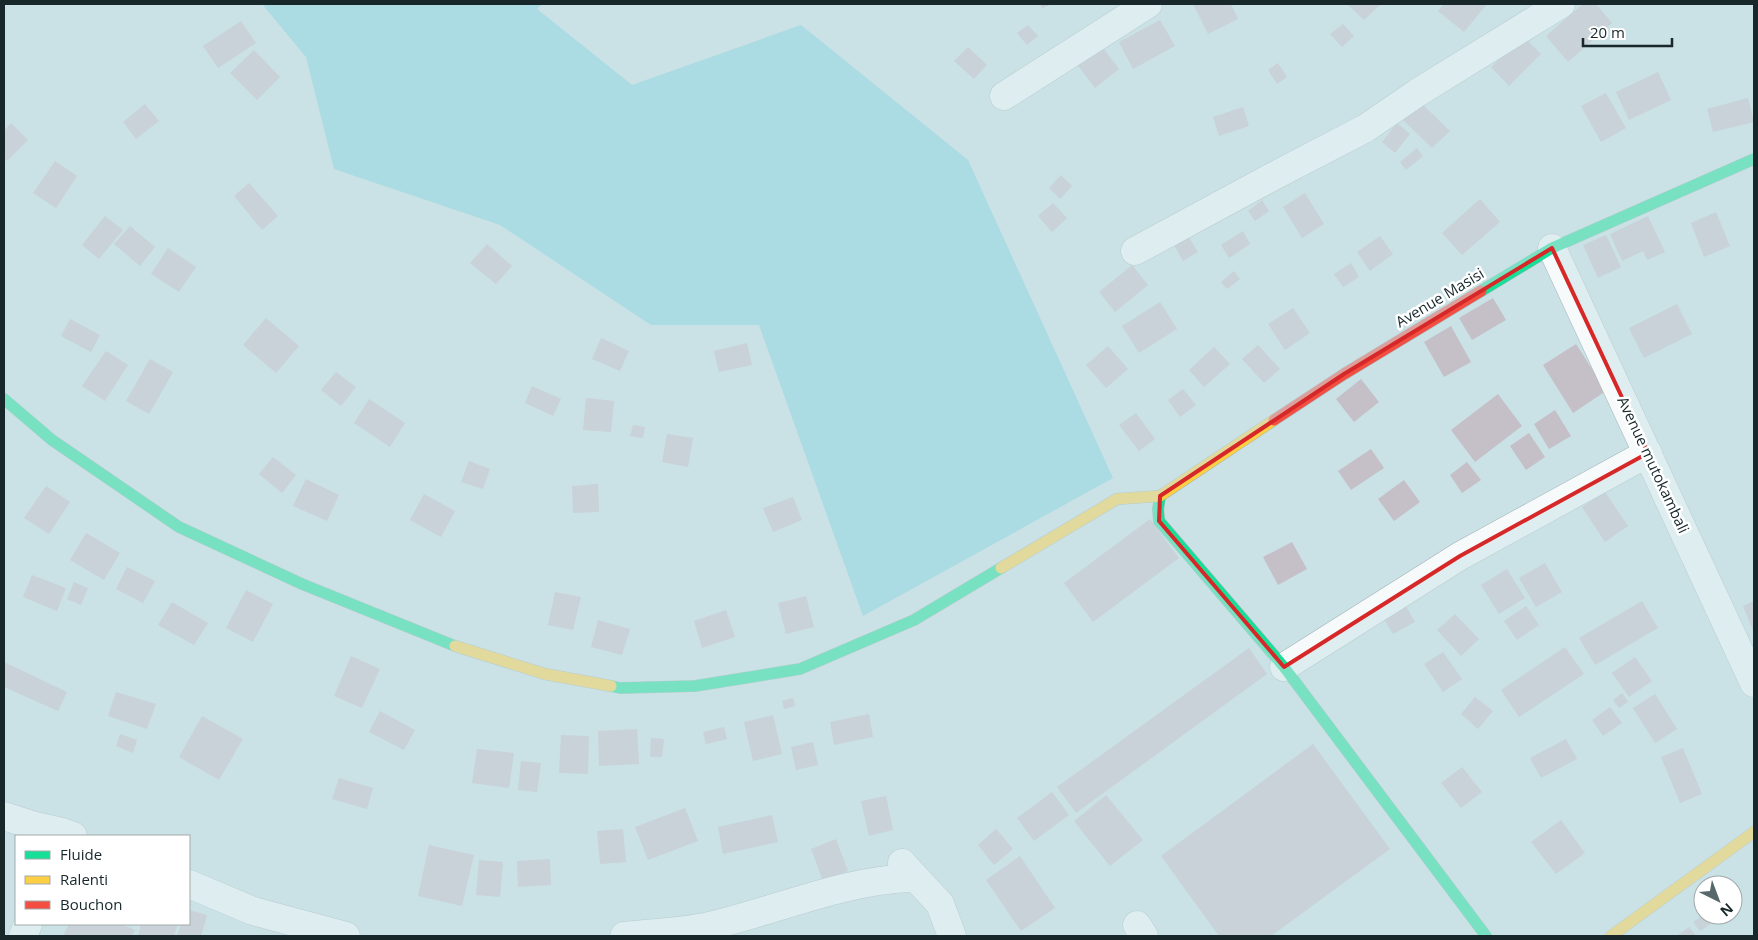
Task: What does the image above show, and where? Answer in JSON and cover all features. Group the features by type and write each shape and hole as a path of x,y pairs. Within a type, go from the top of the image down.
{"main road":[{"name":"Avenue Masisi","path":"1160,496 1344,374 1552,248 1754,159"},
{"path":"4,399 52,440 179,527 302,584 454,646 545,674 620,688 695,686 800,669 914,620 1117,499 1160,496 1159,521 1284,667 1486,936"},
{"path":"1611,936 1754,832"}],"street":[{"path":"1004,96 1148,4"},
{"path":"1135,251 1366,128 1417,93 1561,4"},
{"name":"Avenue mutokambali","path":"1552,248 1754,683"},
{"path":"1284,667 1460,556 1648,453"},
{"path":"4,816 65,835"},
{"path":"624,936 705,932 848,887 891,879 910,878 902,863 940,904 952,936"},
{"path":"190,884 253,911 346,936"}],"highlighted area":[{"path":"1552,248 1648,453 1460,556 1284,667 1159,521 1160,496 1344,374"}],"shaded area":[{"path":"262,4 542,4 537,9 632,85 801,25 968,160 1113,478 863,616 759,325 651,325 500,225 334,169 306,57"}],"building":[{"path":"1040,4 1053,4 1042,8"},
{"path":"1193,4 1231,4 1238,19 1208,34"},
{"path":"1347,4 1381,4 1364,20"},
{"path":"1444,4 1487,4 1464,32 1438,11"},
{"path":"1583,4 1596,4 1612,23 1568,62 1546,36"},
{"path":"1160,20 1175,46 1133,69 1119,42"},
{"path":"241,21 256,43 218,68 203,46"},
{"path":"1343,24 1354,36 1342,47 1330,34"},
{"path":"1028,25 1038,36 1027,45 1017,33"},
{"path":"1523,36 1541,54 1509,86 1491,67"},
{"path":"1097,40 1119,69 1095,88 1073,59"},
{"path":"968,47 987,65 974,79 954,61"},
{"path":"254,50 280,77 257,100 230,73"},
{"path":"1278,63 1287,77 1277,84 1268,70"},
{"path":"1658,72 1671,100 1629,120 1616,92"},
{"path":"1606,93 1626,128 1601,142 1581,106"},
{"path":"1748,98 1754,122 1713,132 1707,109"},
{"path":"1419,101 1450,131 1432,148 1402,119"},
{"path":"145,104 159,121 136,139 123,122"},
{"path":"1243,107 1249,126 1219,136 1213,117"},
{"path":"11,123 28,140 7,161 4,157 4,131"},
{"path":"1397,123 1410,134 1395,153 1382,142"},
{"path":"1417,148 1423,156 1406,170 1400,162"},
{"path":"55,161 77,176 56,208 33,193"},
{"path":"1061,175 1072,186 1060,199 1049,188"},
{"path":"249,183 278,216 262,230 234,196"},
{"path":"1305,193 1324,224 1302,238 1283,207"},
{"path":"1480,199 1500,222 1462,255 1442,233"},
{"path":"1262,200 1269,211 1255,221 1248,211"},
{"path":"1053,203 1067,218 1052,232 1038,216"},
{"path":"1716,212 1730,246 1704,257 1691,223"},
{"path":"105,216 123,230 99,259 82,245"},
{"path":"1648,216 1665,252 1647,260 1643,251 1622,261 1610,234"},
{"path":"130,226 155,247 140,266 114,244"},
{"path":"1243,231 1250,244 1229,258 1221,245"},
{"path":"1606,235 1621,267 1598,278 1583,245"},
{"path":"1188,236 1198,252 1183,261 1174,245"},
{"path":"1380,236 1393,254 1370,271 1357,252"},
{"path":"487,244 512,266 496,284 470,263"},
{"path":"168,248 196,267 179,292 151,274"},
{"path":"1351,263 1359,277 1343,287 1334,274"},
{"path":"1132,265 1148,285 1115,312 1099,292"},
{"path":"1234,271 1240,279 1227,289 1221,282"},
{"path":"1493,298 1506,320 1472,340 1459,318"},
{"path":"1160,302 1177,329 1139,353 1122,326"},
{"path":"1677,304 1692,334 1644,358 1629,328"},
{"path":"1293,308 1310,333 1285,350 1268,324"},
{"path":"266,318 299,346 276,373 243,345"},
{"path":"70,319 100,335 91,352 61,336"},
{"path":"1451,326 1471,362 1444,377 1424,342"},
{"path":"601,338 629,351 620,371 592,359"},
{"path":"747,343 752,365 719,372 714,351"},
{"path":"1576,344 1606,391 1573,413 1543,365"},
{"path":"1258,345 1280,369 1264,383 1242,359"},
{"path":"1108,346 1128,369 1106,388 1086,365"},
{"path":"1214,347 1230,364 1204,387 1189,370"},
{"path":"106,351 128,365 105,401 82,386"},
{"path":"150,359 173,372 149,414 126,401"},
{"path":"336,372 356,387 341,406 321,390"},
{"path":"1361,379 1379,402 1354,422 1336,399"},
{"path":"532,386 561,399 553,416 525,403"},
{"path":"1183,389 1196,405 1180,417 1168,400"},
{"path":"1498,394 1522,426 1475,462 1451,430"},
{"path":"586,398 614,401 611,432 583,430"},
{"path":"369,399 405,423 390,447 354,423"},
{"path":"1555,410 1571,436 1549,449 1534,424"},
{"path":"1136,413 1155,439 1139,451 1119,425"},
{"path":"633,425 645,427 643,438 630,436"},
{"path":"1529,433 1545,457 1526,470 1510,446"},
{"path":"667,434 693,438 688,467 662,462"},
{"path":"1371,449 1384,468 1351,490 1338,471"},
{"path":"273,457 296,475 282,493 259,474"},
{"path":"469,461 490,469 483,489 461,482"},
{"path":"1467,462 1481,480 1462,493 1450,475"},
{"path":"306,479 339,495 327,521 293,506"},
{"path":"1404,480 1420,502 1394,521 1378,499"},
{"path":"598,484 599,512 573,513 572,486"},
{"path":"46,486 70,502 49,534 24,518"},
{"path":"1605,492 1628,526 1605,542 1582,507"},
{"path":"424,494 455,511 441,537 410,520"},
{"path":"793,497 802,520 773,532 763,508"},
{"path":"1150,519 1179,558 1093,622 1064,583"},
{"path":"86,533 120,553 104,580 70,560"},
{"path":"1292,542 1307,569 1278,585 1263,557"},
{"path":"1545,563 1562,592 1536,607 1519,578"},
{"path":"127,567 155,581 143,603 116,589"},
{"path":"1507,569 1525,598 1499,614 1481,585"},
{"path":"32,575 66,588 57,611 23,597"},
{"path":"74,582 88,588 81,605 67,599"},
{"path":"246,590 273,604 253,642 226,628"},
{"path":"555,592 581,597 573,630 548,625"},
{"path":"806,596 814,627 786,634 778,603"},
{"path":"1642,601 1658,628 1595,665 1579,638"},
{"path":"1754,601 1754,633 1743,606"},
{"path":"172,602 208,623 194,645 158,625"},
{"path":"1404,603 1415,622 1393,634 1382,616"},
{"path":"1526,606 1539,625 1517,640 1504,621"},
{"path":"726,610 735,637 702,648 694,621"},
{"path":"1455,614 1479,639 1461,656 1437,630"},
{"path":"598,620 630,629 622,655 591,647"},
{"path":"1565,647 1584,674 1519,717 1501,690"},
{"path":"1249,648 1267,674 1076,813 1057,787"},
{"path":"1443,652 1462,679 1443,692 1424,664"},
{"path":"351,656 380,669 362,708 334,696"},
{"path":"1635,657 1652,681 1629,697 1612,673"},
{"path":"4,662 67,692 58,711 4,687"},
{"path":"116,692 156,704 147,729 108,716"},
{"path":"1622,693 1628,702 1619,708 1613,700"},
{"path":"1655,694 1677,729 1655,743 1633,708"},
{"path":"1475,697 1493,711 1478,729 1461,714"},
{"path":"793,698 795,706 784,709 782,701"},
{"path":"1610,707 1622,723 1603,736 1592,720"},
{"path":"380,711 415,730 404,750 369,732"},
{"path":"869,714 873,737 834,745 830,722"},
{"path":"773,715 782,754 753,761 744,722"},
{"path":"202,716 243,739 219,780 179,757"},
{"path":"724,727 727,739 706,744 703,732"},
{"path":"637,729 639,764 599,766 598,731"},
{"path":"120,734 137,740 133,753 116,746"},
{"path":"561,735 589,736 588,774 559,773"},
{"path":"651,738 664,739 662,757 650,757"},
{"path":"1566,739 1577,759 1541,778 1530,758"},
{"path":"813,742 818,765 796,770 791,747"},
{"path":"1313,744 1390,849 1271,936 1219,936 1161,856"},
{"path":"1683,748 1702,794 1680,803 1661,757"},
{"path":"477,749 514,753 509,788 472,783"},
{"path":"521,761 541,763 537,792 518,790"},
{"path":"1462,767 1482,792 1461,808 1441,783"},
{"path":"339,778 373,788 367,809 332,799"},
{"path":"1052,792 1069,815 1034,841 1017,818"},
{"path":"1106,795 1143,840 1110,866 1074,821"},
{"path":"886,796 893,830 869,836 861,801"},
{"path":"685,808 698,841 648,860 635,827"},
{"path":"772,815 778,842 723,854 718,827"},
{"path":"1561,820 1585,853 1556,874 1531,842"},
{"path":"623,829 626,862 600,864 597,831"},
{"path":"996,829 1013,849 994,865 978,845"},
{"path":"836,839 848,871 823,881 811,849"},
{"path":"429,845 474,855 462,906 418,896"},
{"path":"1020,856 1055,908 1021,931 986,880"},
{"path":"550,859 551,885 518,887 517,861"},
{"path":"479,860 503,862 500,897 476,895"},
{"path":"190,910 207,915 201,936 177,936 181,925 190,925"},
{"path":"68,925 123,925 135,930 132,936 63,936"},
{"path":"141,925 178,925 174,936 138,936"},
{"path":"1695,925 1709,925 1700,931"},
{"path":"1689,927 1696,936 1678,935"}],"traffic: fast":[{"path":"1481,291 1552,248 1754,159"},
{"path":"4,399 52,440 179,527 302,584 455,646"},
{"path":"1160,496 1159,521 1284,667 1486,936"},
{"path":"611,686 620,688 695,686 800,669 914,620 1001,568"}],"traffic: slow":[{"path":"1001,568 1117,499 1160,496 1274,420"},
{"path":"455,646 545,674 611,686"},
{"path":"1611,936 1754,832"}],"traffic: jam":[{"path":"1274,420 1344,374 1481,291"}]}
